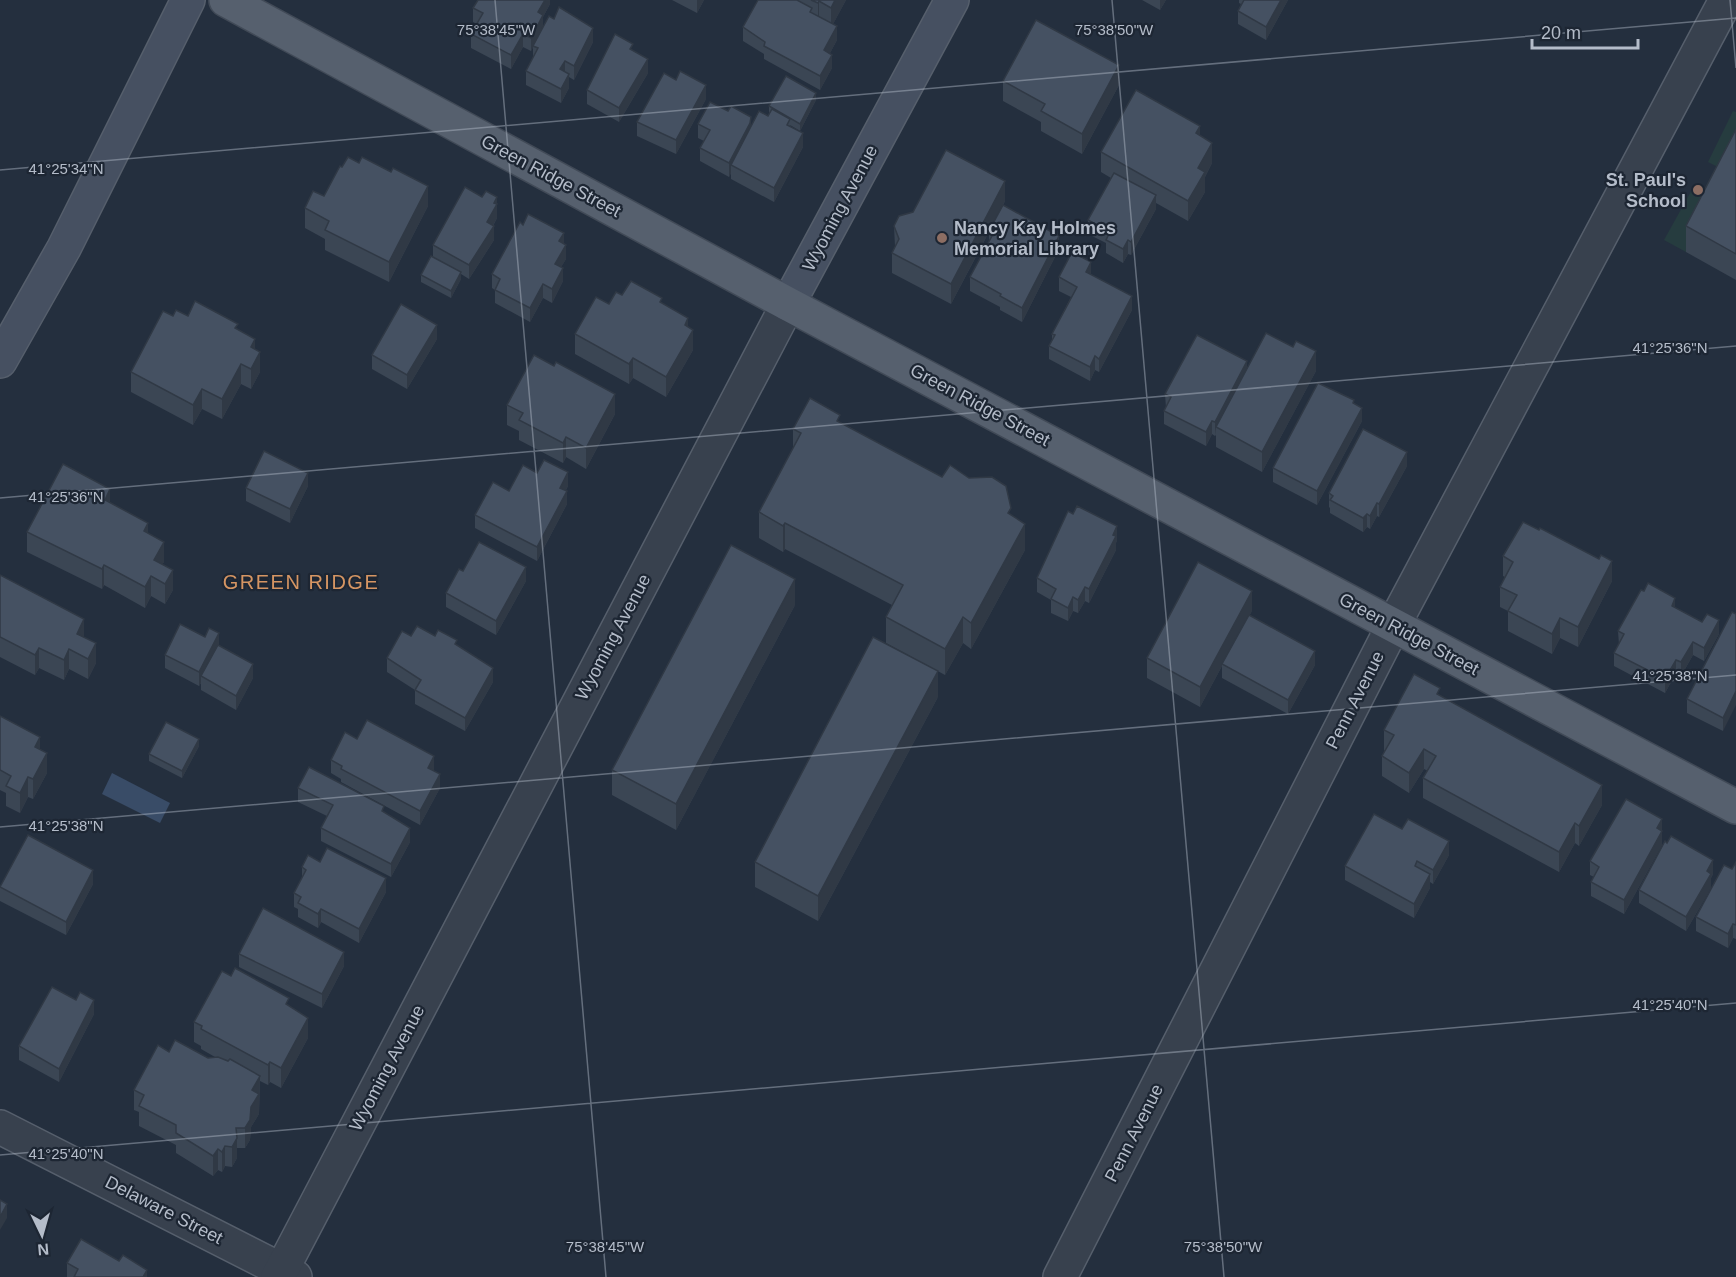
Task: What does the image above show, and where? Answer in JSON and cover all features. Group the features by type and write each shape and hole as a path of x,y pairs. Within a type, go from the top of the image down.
{"main road":[{"name":"Green Ridge Street","path":"226,0 788,304 1736,807"}],"street":[{"path":"0,361 64,248 188,0"},
{"name":"Wyoming Avenue","path":"285,1275 788,304 952,0"},
{"name":"Penn Avenue","path":"1060,1277 1393,626 1726,0"},
{"name":"Delaware Street","path":"0,1127 285,1275"}],"green space":[{"path":"1733,111 1736,112 1736,157 1728,172 1708,162"},
{"path":"1694,186 1716,198 1686,252 1664,240"}],"water":[{"path":"112,773 170,803 160,823 102,794"}],"building":[{"path":"478,0 545,0 538,12 543,15 531,38 523,34 511,55 471,34 483,13 473,8"},
{"path":"758,0 797,0 812,8 810,12 837,26 824,50 832,55 820,76 764,46 765,42 743,27"},
{"path":"811,0 835,0 831,8 819,1 818,3"},
{"path":"1244,0 1281,0 1266,27 1238,11"},
{"path":"559,7 593,28 574,66 565,61 560,69 569,74 561,89 526,71 538,48 533,46 549,16 554,19"},
{"path":"1036,20 1119,65 1082,134 1041,111 1045,104 1003,81"},
{"path":"615,34 633,44 630,49 648,59 619,108 587,90"},
{"path":"680,71 706,85 676,140 637,122 664,73 676,80"},
{"path":"786,76 816,93 800,124 769,106"},
{"path":"1136,90 1200,126 1196,133 1212,143 1198,168 1205,172 1188,201 1101,152"},
{"path":"710,102 728,111 731,106 751,117 729,163 700,148 710,130 698,124"},
{"path":"772,109 790,119 787,125 803,133 774,188 731,165 759,111 768,116"},
{"path":"1736,129 1736,254 1686,226"},
{"name":"Nancy Kay Holmes Memorial Library","path":"946,150 1005,181 951,284 892,253 899,239 894,226 899,216 913,212"},
{"path":"348,157 359,163 362,157 391,172 393,168 428,186 389,262 325,230 329,221 305,208 313,191 324,196 340,166 342,167"},
{"path":"1114,173 1156,195 1131,242 1128,240 1123,249 1106,240 1110,232 1088,220"},
{"path":"465,187 482,197 486,191 497,197 494,203 497,204 487,222 494,226 469,265 433,245"},
{"path":"1003,205 1059,236 1022,308 970,277 993,234 989,231"},
{"path":"528,214 564,233 559,241 566,245 555,264 563,268 552,289 543,284 530,308 495,290 500,279 492,274 520,222 523,225"},
{"path":"1072,252 1091,262 1086,272 1132,296 1099,359 1095,356 1090,367 1049,346 1055,335 1052,334 1077,287 1059,277"},
{"path":"431,256 461,272 451,291 421,275"},
{"path":"631,281 662,298 660,302 688,318 685,325 693,330 666,377 633,358 629,364 575,334 596,297 609,304 616,292 622,295"},
{"path":"195,301 238,324 235,328 255,339 251,347 260,352 251,369 241,364 222,399 202,389 193,405 131,372 163,311 173,316 176,310 188,316"},
{"path":"401,304 437,325 407,375 372,355"},
{"path":"1266,333 1293,347 1296,341 1316,351 1262,452 1216,427"},
{"path":"1197,335 1247,361 1215,422 1212,421 1206,432 1164,411 1171,397 1165,394"},
{"path":"534,355 554,366 556,362 615,394 586,448 566,437 563,443 519,420 523,413 507,405"},
{"path":"1318,383 1354,400 1353,403 1362,408 1317,491 1273,468"},
{"path":"810,398 840,415 837,421 942,477 950,465 969,478 992,477 1006,486 1011,508 1008,513 1025,524 971,623 963,617 945,649 886,617 903,585 785,523 783,526 759,512 801,433 793,429"},
{"path":"1363,429 1407,452 1379,504 1377,503 1370,516 1367,514 1363,518 1330,500 1333,496 1329,493"},
{"path":"264,451 308,473 290,509 246,488"},
{"path":"544,460 568,472 560,488 567,491 537,547 475,515 493,482 509,491 523,465 537,473"},
{"path":"63,464 110,489 105,500 148,523 144,531 164,542 154,560 173,570 165,584 151,576 145,587 104,565 102,569 27,532"},
{"path":"1077,506 1117,526 1113,535 1116,536 1089,589 1085,587 1078,600 1073,597 1068,608 1051,599 1056,589 1037,578 1068,511 1073,514"},
{"path":"1523,522 1539,530 1540,528 1599,559 1601,555 1612,561 1578,627 1560,618 1552,634 1508,611 1517,595 1500,587 1513,562 1503,556"},
{"path":"479,542 526,567 496,621 446,593 459,569 463,571"},
{"path":"731,545 795,579 676,804 612,770"},
{"path":"1198,562 1252,591 1200,687 1147,658"},
{"path":"0,575 84,619 77,634 96,643 88,659 69,649 64,660 39,648 35,655 0,637"},
{"path":"1648,583 1675,598 1672,606 1702,622 1707,614 1719,620 1704,648 1693,642 1681,662 1676,660 1665,679 1614,653 1624,634 1618,631 1641,590 1644,591"},
{"path":"1732,612 1736,614 1736,691 1723,718 1687,699"},
{"path":"1249,615 1315,651 1288,700 1222,664"},
{"path":"180,624 205,637 209,628 219,633 199,672 165,655"},
{"path":"417,626 435,636 438,630 457,640 455,644 493,668 465,718 415,690 421,680 387,658 402,631 411,636"},
{"path":"873,637 938,671 818,896 755,862"},
{"path":"218,645 253,664 236,696 201,676"},
{"path":"1414,674 1440,688 1437,694 1602,785 1579,826 1575,823 1559,852 1423,778 1436,756 1424,749 1409,773 1382,756 1394,735 1384,730"},
{"path":"0,716 40,737 35,747 47,753 33,779 28,777 20,793 6,786 11,776 0,770"},
{"path":"367,720 434,756 428,768 440,774 420,811 341,769 342,766 331,760 345,732 357,739"},
{"path":"166,722 199,739 182,771 149,754"},
{"path":"309,767 384,806 382,811 410,828 391,864 321,828 333,805 298,788"},
{"path":"1626,799 1662,819 1657,828 1662,831 1624,900 1591,882 1599,867 1590,861"},
{"path":"1374,814 1402,829 1408,819 1449,841 1433,870 1417,861 1415,866 1430,874 1414,904 1345,866"},
{"path":"28,835 93,870 66,922 0,887"},
{"path":"1671,836 1713,860 1707,871 1711,874 1686,917 1639,890 1665,841 1667,843"},
{"path":"327,848 386,878 359,929 321,909 318,914 298,903 301,897 294,893 306,870 302,867 308,855 320,862"},
{"path":"1736,862 1736,925 1733,924 1728,934 1696,917 1724,865 1732,869"},
{"path":"263,908 344,952 322,994 239,954"},
{"path":"235,968 289,998 286,1004 308,1018 281,1068 270,1062 268,1065 201,1029 202,1026 194,1022 222,971 231,976"},
{"path":"52,987 76,1000 80,992 94,1000 59,1069 19,1046"},
{"path":"175,1040 208,1058 218,1057 228,1061 230,1059 260,1076 252,1090 259,1094 251,1107 250,1120 245,1128 236,1128 237,1138 232,1147 225,1146 222,1152 218,1149 213,1156 176,1133 176,1125 139,1106 144,1095 134,1090 158,1045 169,1052"},
{"path":"0,1200 7,1204 0,1217"},
{"path":"81,1239 119,1261 123,1255 147,1270 143,1277 74,1277 78,1269 67,1263"}],"place":[{"name":"St. Paul's School","path":"1698,190"},
{"name":"Nancy Kay Holmes Memorial Library","path":"942,238"}],"district":[{"name":"GREEN RIDGE","path":"301,582"}]}
